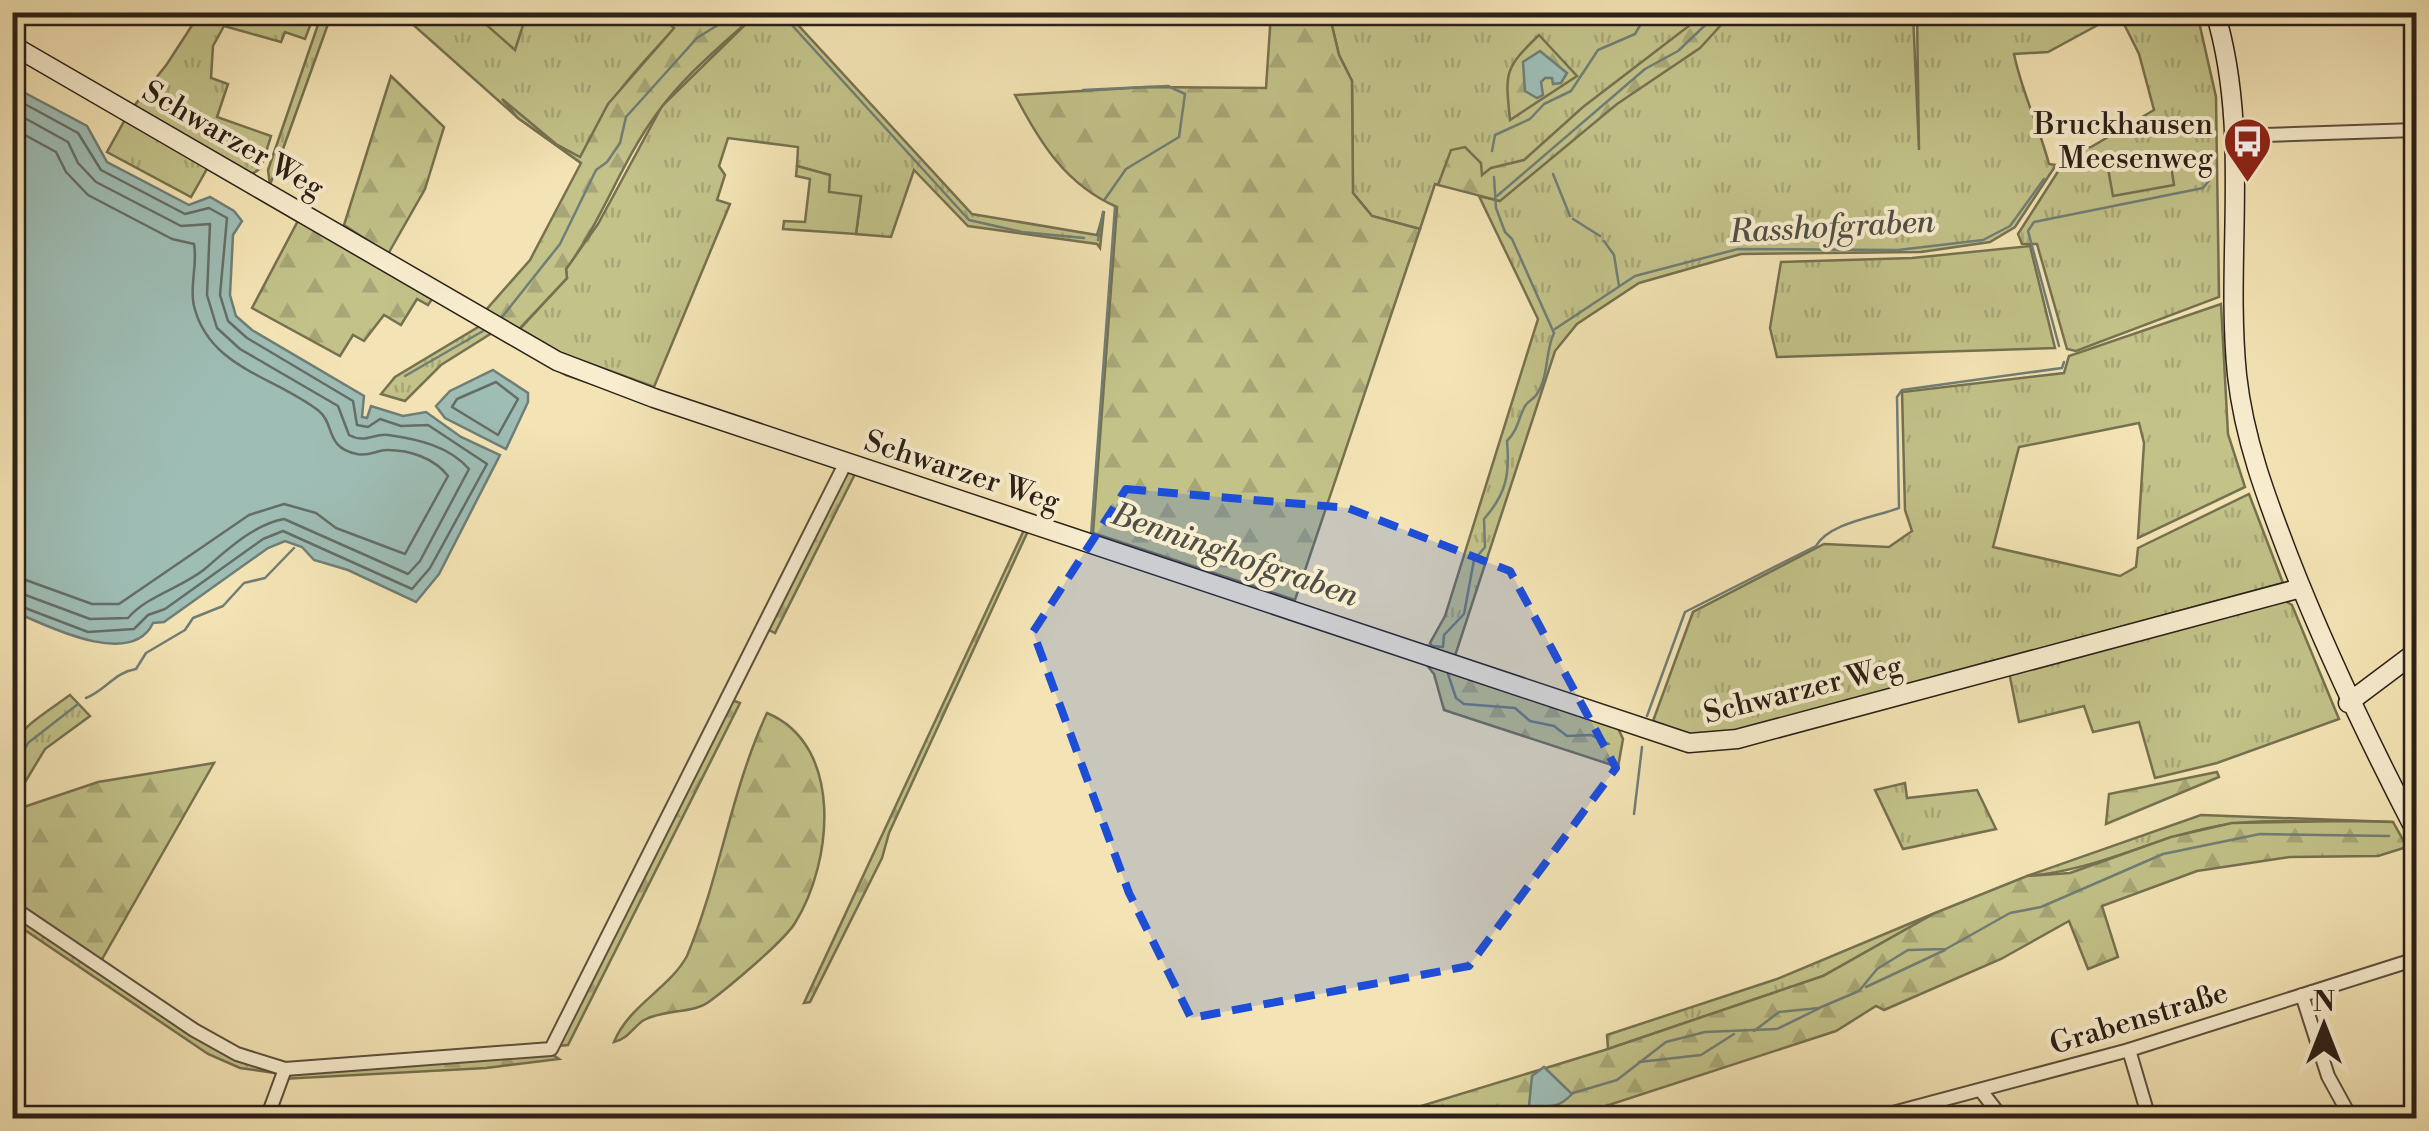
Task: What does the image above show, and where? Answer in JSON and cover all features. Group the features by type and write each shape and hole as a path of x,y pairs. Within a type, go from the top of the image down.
{"street":[{"path":"2215,12 2233,92 2240,399 2262,485 2301,588 2348,703 2416,832"},
{"name":"Schwarzer Weg","path":"12,45 557,362 1690,744 1738,740 2301,588"},
{"path":"2235,136 2416,130"},
{"path":"12,906 194,1030 237,1054 285,1069 551,1048 846,462"},
{"path":"2348,703 2416,652"},
{"name":"Grabenstraße","path":"1874,1118 2129,1050 2416,959"},
{"path":"2302,995 2328,1076 2350,1118"},
{"path":"2129,1050 2149,1118"},
{"path":"267,1118 285,1069"},
{"path":"1982,1092 2002,1118"}],"highlighted area":[{"path":"1126,489 1348,508 1510,571 1616,768 1469,966 1191,1018 1129,893 1033,632"}],"green space":[{"path":"411,12 690,13 613,100 581,163 518,118 409,21"},
{"path":"1707,12 1732,13 1700,48 1617,104 1500,201 1438,185 1451,150 1465,147 1481,163 1482,175 1491,168 1524,160 1583,107"},
{"path":"200,13 315,13 305,39 285,32 281,42 224,26 213,46 211,78 228,84 217,117 271,136 261,168 248,177 131,110"},
{"path":"322,13 332,13 270,185 268,170"},
{"path":"473,13 527,13 515,50"},
{"path":"658,13 757,13 703,61 666,101 566,269 567,278 519,329 486,310 530,260 581,163 518,118 502,99 556,144 580,157 608,104 674,28"},
{"path":"757,13 787,13 972,214 1097,235 1104,211 1100,248 1097,244 968,226 914,170 891,237 856,234 861,197 828,192 829,175 797,166 798,147 728,138 719,166 725,175 717,200 730,204 654,387 561,353 520,329 567,278 566,269 598,224 662,106"},
{"path":"1271,13 1329,13 1339,55 1352,81 1353,193 1372,216 1420,229 1295,600 1093,533 1117,207 1083,187 1056,161 1015,95 1146,87 1266,88"},
{"path":"1329,13 1913,13 1919,150 1917,13 2120,13 2048,52 2014,54 2049,164 2056,165 2015,227 1990,242 1921,252 1741,254 1639,283 1577,324 1555,351 1455,656 1434,649 1430,643 1445,616 1538,319 1479,196 1500,201 1435,184 1420,229 1372,216 1353,193 1352,81 1339,55"},
{"path":"2130,13 2197,13 2216,97 2219,297 2076,351 2067,349 2037,244 2022,244 2018,234 2073,148 2091,147 2154,110 2139,54 2123,22"},
{"path":"1539,35 1577,76 1510,120 1510,72"},
{"path":"391,76 444,127 425,189 388,254 344,225"},
{"path":"127,116 300,217 297,221 207,169 191,197 107,152"},
{"path":"2169,153 2174,185 2113,196 2107,163"},
{"path":"797,166 830,175 829,192 861,196 856,234 783,229 784,221 805,222 810,179 796,176"},
{"path":"300,217 432,299 428,305 417,299 401,325 384,315 364,341 353,335 340,356 252,308"},
{"path":"2030,246 2055,348 1777,357 1770,328 1781,262 1912,258"},
{"path":"2221,304 2228,434 2245,487 2138,538 2144,443 2139,423 2019,447 1993,547 2120,576 2136,567 2138,548 2249,494 2283,583 1737,731 1692,735 1653,721 1693,612 1824,544 1889,547 1912,531 1905,510 1902,392 2064,373 2069,356"},
{"path":"480,326 554,364 835,467 566,375 492,333 441,365 405,401 381,394 395,377"},
{"path":"846,471 855,474 775,633 767,629"},
{"path":"1024,530 1028,531 889,833 882,858 810,1002 804,1003"},
{"path":"2282,599 2292,605 2339,719 2217,763 2155,778 2139,722 2093,732 2084,706 2019,722 2009,672"},
{"path":"1426,664 1618,728 1623,739 1618,767 1444,710 1434,674"},
{"path":"70,695 90,716 45,749 13,802 13,761 19,737 36,719"},
{"path":"732,700 740,703 568,1045 557,1046"},
{"path":"767,713 792,729 809,751 820,777 823,838 808,898 780,941 710,1001 696,1008 652,1017 614,1042 629,1018 687,956 744,772"},
{"path":"214,763 101,961 13,901 12,811 98,782"},
{"path":"2217,772 2219,777 2106,824 2109,794"},
{"path":"1905,783 1907,798 1977,790 1996,829 1903,849 1875,790"},
{"path":"2201,815 2393,822 2230,824 2079,867 2027,876"},
{"path":"2393,822 2407,847 2378,856 2290,857 2197,871 2102,906 2118,957 2088,969 2069,921 2001,959 1884,1010 1876,1006 1836,1031 1569,1118 1382,1118 1608,1049 1823,976 1935,913 2027,876 2070,873 2171,837 2232,823"},
{"path":"12,911 202,1040 270,1067 275,1073 240,1068 208,1054 13,922"},
{"path":"1935,913 1823,976 1608,1049 1607,1035 1777,979"},
{"path":"550,1053 559,1059 486,1068 283,1079 287,1071"}],"water":[{"path":"1540,51 1567,73 1561,83 1553,84 1552,78 1545,78 1541,82 1543,95 1537,98 1525,91 1523,62"},
{"path":"12,86 87,126 107,162 189,205 210,197 234,211 242,221 233,235 230,295 236,316 252,330 364,396 362,417 367,418 371,406 403,416 426,412 461,437 500,455 439,574 416,602 348,570 314,560 302,547 285,541 268,548 164,622 153,623 142,637 126,643 86,640 13,611"},
{"path":"493,370 528,393 528,402 506,449 445,418 436,406 450,391"},
{"path":"1544,1067 1572,1094 1557,1105 1529,1106 1532,1076"}],"waterway":[{"path":"502,317 560,244 596,170 620,143 626,117 697,38 721,23 725,12"},
{"name":"Benninghofgraben","path":"780,12 969,220 1022,232 1084,238"},
{"path":"1492,151 1495,135 1530,119 1544,104 1571,91 1598,50 1635,34 1648,12"},
{"path":"1497,196 1645,69 1678,51 1719,12"},
{"name":"Benninghofgraben","path":"1083,90 1168,86 1185,94 1179,137 1126,169 1105,199"},
{"name":"Rasshofgraben","path":"2065,167 2089,156"},
{"path":"1553,174 1570,216"},
{"path":"1421,645 1443,647 1444,635 1464,614 1474,560 1485,547 1484,519 1505,483 1507,441 1525,406 1541,387 1554,333 1512,239 1505,232 1496,208 1494,177"},
{"path":"2059,346 2028,231 2034,222 2203,188 2211,178"},
{"name":"Rasshofgraben","path":"1555,329 1635,276 1738,249 1898,250 1983,240 2010,226 2044,179"},
{"name":"Benninghofgraben","path":"1091,535 1115,207"},
{"name":"Benninghofgraben","path":"1098,240 1103,212"},
{"path":"1573,219 1600,236"},
{"path":"1604,241 1614,255 1619,286"},
{"path":"405,376 483,331"},
{"path":"1647,716 1685,612 1816,546 1842,526 1899,508 1897,397 1902,390 2062,368 2064,362"},
{"path":"86,698 136,669 146,653 185,630 193,618 223,606 244,583 265,578 294,548"},
{"path":"1448,674 1456,698 1464,704 1515,708 1530,721 1554,726 1567,736 1591,735 1609,744"},
{"path":"12,773 28,743 78,704"},
{"path":"1634,814 1642,747"},
{"path":"1754,1031 1779,1012 1819,1008 1859,991 1877,969 1908,950 1946,949 2010,913 2041,907 2163,854 2260,834 2389,836"},
{"path":"1866,987 1945,950"},
{"path":"1573,1093 1617,1080 1666,1042 1705,1032 1777,1029 1818,1009"},
{"path":"1639,1062 1701,1055 1734,1034"},
{"path":"1488,1118 1530,1106"}],"place":[{"name":"Bruckhausen Meesenweg","path":"2248,184"}]}
